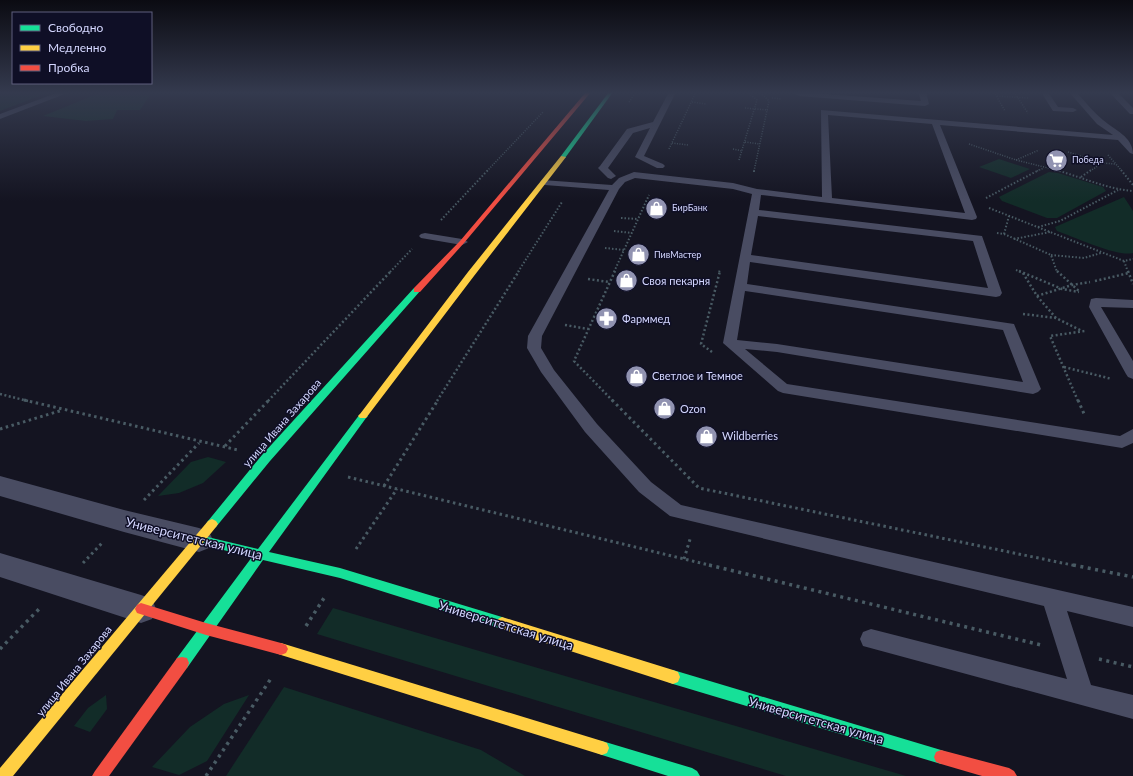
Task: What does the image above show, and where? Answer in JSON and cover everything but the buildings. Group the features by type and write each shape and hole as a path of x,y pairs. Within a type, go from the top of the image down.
{"main road":[{"name":"улица Ивана Захарова","path":"3,776 266,458 384,325 462,242 558,128"},
{"path":"100,776 321,471 471,274 545,182 584,128"},
{"name":"Университетская улица","path":"199,540 340,573 773,707 1009,776"},
{"path":"141,609 206,629 290,651 692,776"}],"street":[{"name":"Университетская улица","path":"0,486 124,521 199,540"},
{"path":"0,565 141,609"}],"lane":[{"path":"642,128 630,132 604,168 614,178 622,180 634,175 654,177 733,186 757,192 972,217 937,128"},
{"path":"653,128 639,156 660,166"},
{"path":"825,128 827,200"},
{"path":"1010,128 1122,138"},
{"path":"1109,128 1122,138 1133,151"},
{"path":"545,182 598,187 614,178"},
{"path":"614,178 535,336 534,348 548,372 591,428 644,487 676,511 1133,617"},
{"path":"730,343 757,192"},
{"path":"746,258 996,293 978,238 753,212"},
{"path":"425,236 462,242"},
{"path":"730,343 777,348 1033,389 1009,327 741,287"},
{"path":"1133,304 1096,302 1094,307 1133,374"},
{"path":"730,343 783,388 1122,442 1133,435"},
{"path":"1052,598 1083,694"},
{"path":"871,639 1133,707"}],"path":[{"path":"225,446 528,128"},
{"path":"660,166 679,128"},
{"path":"739,160 749,128"},
{"path":"952,128 955,139 1044,168 1081,177 1118,190 1133,192"},
{"path":"745,142 760,144"},
{"path":"672,143 688,145"},
{"path":"733,150 742,150"},
{"path":"1065,151 1102,163 1115,164"},
{"path":"1081,177 1102,163"},
{"path":"983,201 986,198 1044,168"},
{"path":"654,177 652,190 574,361 699,488 1133,577"},
{"path":"384,486 572,185"},
{"path":"1038,227 1060,220 1118,190"},
{"path":"987,207 1124,261 1133,259"},
{"path":"1004,234 1009,216"},
{"path":"1013,239 1050,232"},
{"path":"1051,255 1084,258 1102,252"},
{"path":"1124,261 1133,284"},
{"path":"1016,270 1062,288 1081,293"},
{"path":"1023,273 1037,296 1056,318 1082,331"},
{"path":"1037,296 1062,288 1129,273"},
{"path":"1095,438 1050,336 1082,331 1106,330"},
{"path":"1064,367 1118,381"},
{"path":"0,394 199,442 225,446 266,458"},
{"path":"0,430 63,410"},
{"path":"0,649 199,442"},
{"path":"321,471 1133,667"}],"green space":[{"path":"999,159 1030,169 1011,178 979,167"},
{"path":"1049,172 1058,173 1103,187 1106,191 1057,218 1047,218 1002,201 999,197"},
{"path":"1124,197 1133,211 1133,253 1119,253 1100,247 1057,231 1055,227"},
{"path":"208,457 226,462 203,483 179,493 158,496 191,462"},
{"path":"333,608 906,776 786,776 317,634"},
{"path":"284,687 481,750 525,776 226,776"},
{"path":"106,695 107,709 90,732 74,726 88,708"},
{"path":"249,695 207,761 179,775 152,767 190,727 224,704"}],"traffic: fast":[{"path":"563,157 584,128"},
{"path":"212,524 266,458 417,290"},
{"path":"182,663 321,471 363,416"},
{"path":"199,540 340,573 502,623"},
{"path":"673,677 941,757"},
{"path":"602,748 692,776"}],"traffic: slow":[{"path":"363,416 471,274 563,157"},
{"path":"3,776 212,524"},
{"path":"502,623 673,677"},
{"path":"281,649 602,748"}],"traffic: jam":[{"path":"417,290 462,242 558,128"},
{"path":"141,609 206,629 281,649"},
{"path":"100,776 182,663"},
{"path":"941,757 1009,776"}],"place":[{"name":"Победа","path":"1056,160"},
{"name":"БирБанк","path":"657,208"},
{"name":"ПивМастер","path":"639,255"},
{"name":"Своя пекарня","path":"627,281"},
{"name":"Фарммед","path":"607,319"},
{"name":"Светлое и Темное","path":"637,376"},
{"name":"Ozon","path":"664,409"},
{"name":"Wildberries","path":"706,436"}]}
